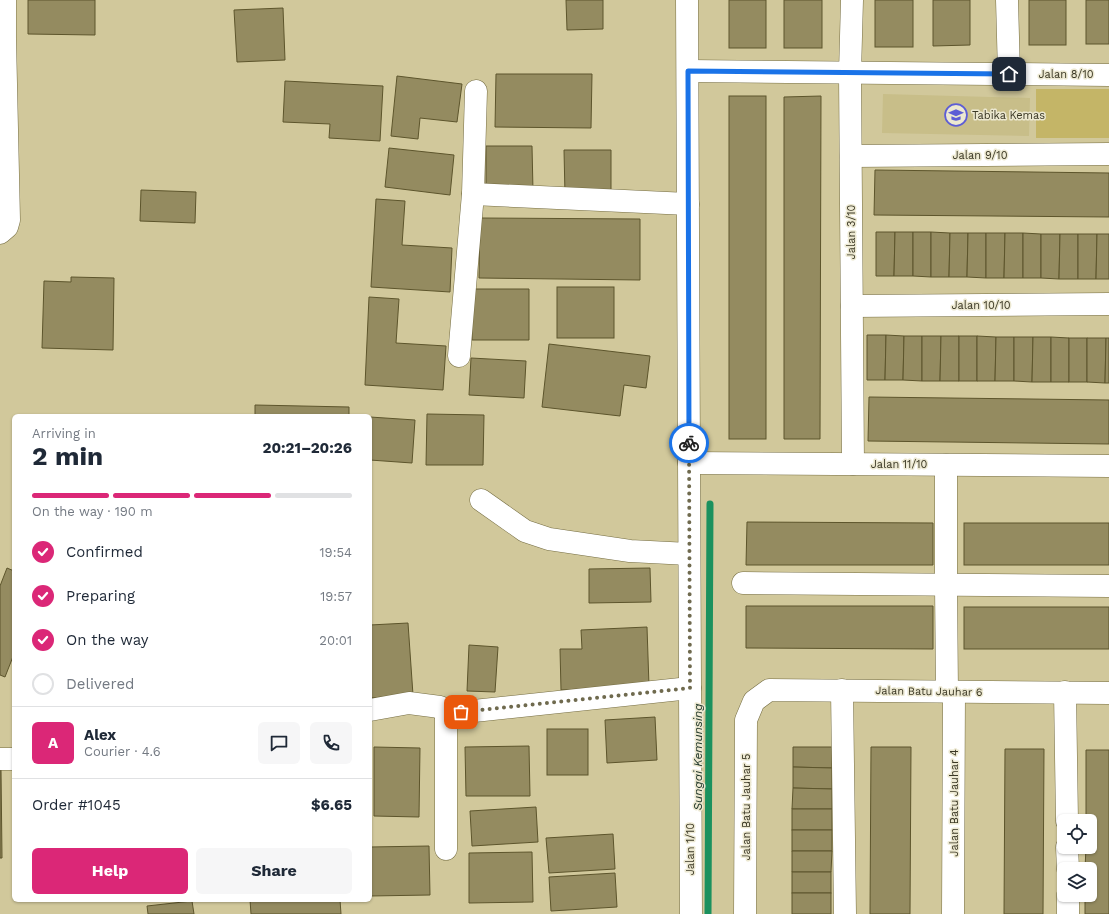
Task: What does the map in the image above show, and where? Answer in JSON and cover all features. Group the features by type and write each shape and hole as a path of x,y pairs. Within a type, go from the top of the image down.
{"street":[{"path":"4,226 6,0"},
{"name":"Jalan 1/10","path":"687,0 691,914"},
{"name":"Jalan 3/10","path":"852,0 850,73 853,464"},
{"path":"1007,0 1009,74"},
{"name":"Jalan 8/10","path":"688,71 1109,75"},
{"path":"459,356 472,194 476,91"},
{"name":"Jalan 9/10","path":"851,156 1109,154"},
{"path":"472,194 688,204"},
{"name":"Jalan 10/10","path":"852,306 1109,304"},
{"name":"Jalan 11/10","path":"689,463 1109,466"},
{"name":"Jalan Batu Jauhar 4","path":"946,465 946,585 951,691 953,914"},
{"path":"481,500 526,531 549,539 630,551 689,554"},
{"path":"744,583 1109,586"},
{"path":"446,714 690,688"},
{"name":"Jalan Batu Jauhar 6","path":"754,701 769,690 1109,693"},
{"path":"842,690 845,914"},
{"path":"1065,692 1067,814"},
{"name":"Jalan Batu Jauhar 5","path":"745,914 746,720 754,701"},
{"path":"372,710 409,703 440,707 446,714 446,849"},
{"path":"0,760 12,759"},
{"path":"1068,902 1068,914"}],"shaded area":[{"path":"1036,89 1109,89 1109,138 1036,138"},
{"name":"Tabika Kemas","path":"883,94 1030,98 1029,136 882,133"}],"building":[{"path":"28,0 95,0 95,35 28,34"},
{"path":"566,0 603,0 603,29 567,30"},
{"path":"729,0 766,0 766,48 729,48"},
{"path":"784,0 822,0 822,48 784,48"},
{"path":"875,0 913,0 913,47 875,47"},
{"path":"933,0 970,0 970,45 933,46"},
{"path":"1029,0 1066,0 1066,45 1029,45"},
{"path":"1086,0 1109,0 1109,44 1086,44"},
{"path":"283,8 285,60 237,62 234,10"},
{"path":"496,74 592,74 591,128 495,127"},
{"path":"397,76 462,84 457,122 420,118 418,139 391,136"},
{"path":"285,81 383,86 380,141 329,138 330,124 283,122"},
{"path":"729,96 766,96 766,439 729,439"},
{"path":"821,96 820,439 784,439 784,97"},
{"path":"486,146 532,146 533,191 486,191"},
{"path":"389,148 454,155 450,195 385,187"},
{"path":"564,150 611,150 611,195 565,195"},
{"path":"875,170 1109,173 1109,217 874,215"},
{"path":"141,190 196,192 195,223 140,221"},
{"path":"376,199 405,201 402,245 452,248 450,292 371,287"},
{"path":"480,218 640,219 640,280 479,278"},
{"path":"876,232 895,232 894,276 876,276"},
{"path":"895,232 913,232 913,276 894,276"},
{"path":"913,232 931,232 931,277 913,276"},
{"path":"931,232 950,233 949,277 931,277"},
{"path":"950,233 968,233 967,277 949,277"},
{"path":"968,233 986,233 986,278 967,277"},
{"path":"986,233 1005,233 1004,278 986,278"},
{"path":"1005,233 1023,233 1023,278 1004,278"},
{"path":"1023,233 1041,234 1041,278 1023,278"},
{"path":"1041,234 1060,234 1059,279 1041,278"},
{"path":"1060,234 1078,234 1078,279 1059,279"},
{"path":"1078,234 1097,234 1096,279 1078,279"},
{"path":"1097,234 1109,234 1109,279 1096,279"},
{"path":"71,277 114,278 113,350 42,348 44,281 71,282"},
{"path":"557,287 614,287 614,338 557,338"},
{"path":"471,289 529,289 529,340 472,340"},
{"path":"369,297 399,299 396,343 446,346 443,390 365,385"},
{"path":"867,335 886,335 885,380 867,380"},
{"path":"886,335 904,336 903,380 885,380"},
{"path":"904,336 922,336 922,381 903,380"},
{"path":"922,336 941,336 940,381 922,381"},
{"path":"941,336 959,336 959,381 940,381"},
{"path":"959,336 977,336 977,381 959,381"},
{"path":"977,336 996,337 995,381 977,381"},
{"path":"996,337 1014,337 1014,381 995,381"},
{"path":"1014,337 1033,337 1032,382 1014,381"},
{"path":"1033,337 1051,337 1051,382 1032,382"},
{"path":"1051,337 1069,338 1069,382 1051,382"},
{"path":"1069,338 1087,338 1087,382 1069,382"},
{"path":"1087,338 1106,338 1105,383 1087,382"},
{"path":"1106,338 1109,338 1109,383 1105,383"},
{"path":"549,344 650,356 646,388 624,385 620,416 542,407"},
{"path":"471,358 526,361 524,398 469,395"},
{"path":"869,397 1109,400 1109,444 868,441"},
{"path":"255,405 349,407 349,414 255,414"},
{"path":"427,414 484,415 483,465 426,465"},
{"path":"372,417 415,420 412,463 372,460"},
{"path":"747,522 933,523 933,565 746,565"},
{"path":"964,523 1109,523 1109,565 964,565"},
{"path":"7,568 12,570 12,659 5,677 0,675 0,586"},
{"path":"650,568 651,602 589,603 589,569"},
{"path":"746,606 933,606 933,649 746,648"},
{"path":"964,607 1109,607 1109,649 964,649"},
{"path":"408,623 413,695 372,698 372,625"},
{"path":"647,627 649,686 561,690 560,649 582,649 581,630"},
{"path":"469,645 498,647 495,692 467,691"},
{"path":"655,717 657,760 607,763 605,720"},
{"path":"547,729 588,729 588,775 547,775"},
{"path":"529,746 530,796 466,796 465,747"},
{"path":"374,747 420,748 419,817 374,816"},
{"path":"793,747 832,747 832,768 793,767"},
{"path":"871,747 911,747 910,914 870,914"},
{"path":"1005,749 1044,749 1043,914 1004,914"},
{"path":"1086,750 1109,750 1109,914 1085,914 1085,902 1097,902 1097,862 1085,862 1086,854 1097,854 1097,814 1086,814"},
{"path":"793,767 832,768 832,789 793,788"},
{"path":"1,770 2,858 0,858"},
{"path":"793,788 832,789 832,809 792,809"},
{"path":"536,807 538,842 472,846 470,811"},
{"path":"792,809 832,809 832,830 792,830"},
{"path":"792,830 832,830 832,851 792,851"},
{"path":"613,834 615,869 549,873 546,838"},
{"path":"429,846 430,895 372,896 372,847"},
{"path":"792,851 832,851 831,872 792,872"},
{"path":"532,852 533,902 469,903 469,853"},
{"path":"792,872 831,872 831,893 792,893"},
{"path":"615,873 617,907 551,911 549,877"},
{"path":"792,893 831,893 831,914 792,914"},
{"path":"192,902 194,914 148,914 147,906"},
{"path":"250,902 340,902 341,914 251,914"}],"waterway":[{"name":"Sungai Kemunsing","path":"708,914 710,504"}],"way so far":[{"path":"461,712 690,688 689,443"}],"place":[{"name":"Tabika Kemas","path":"956,115"}],"route":[{"path":"689,443 688,71 1009,74"}]}
